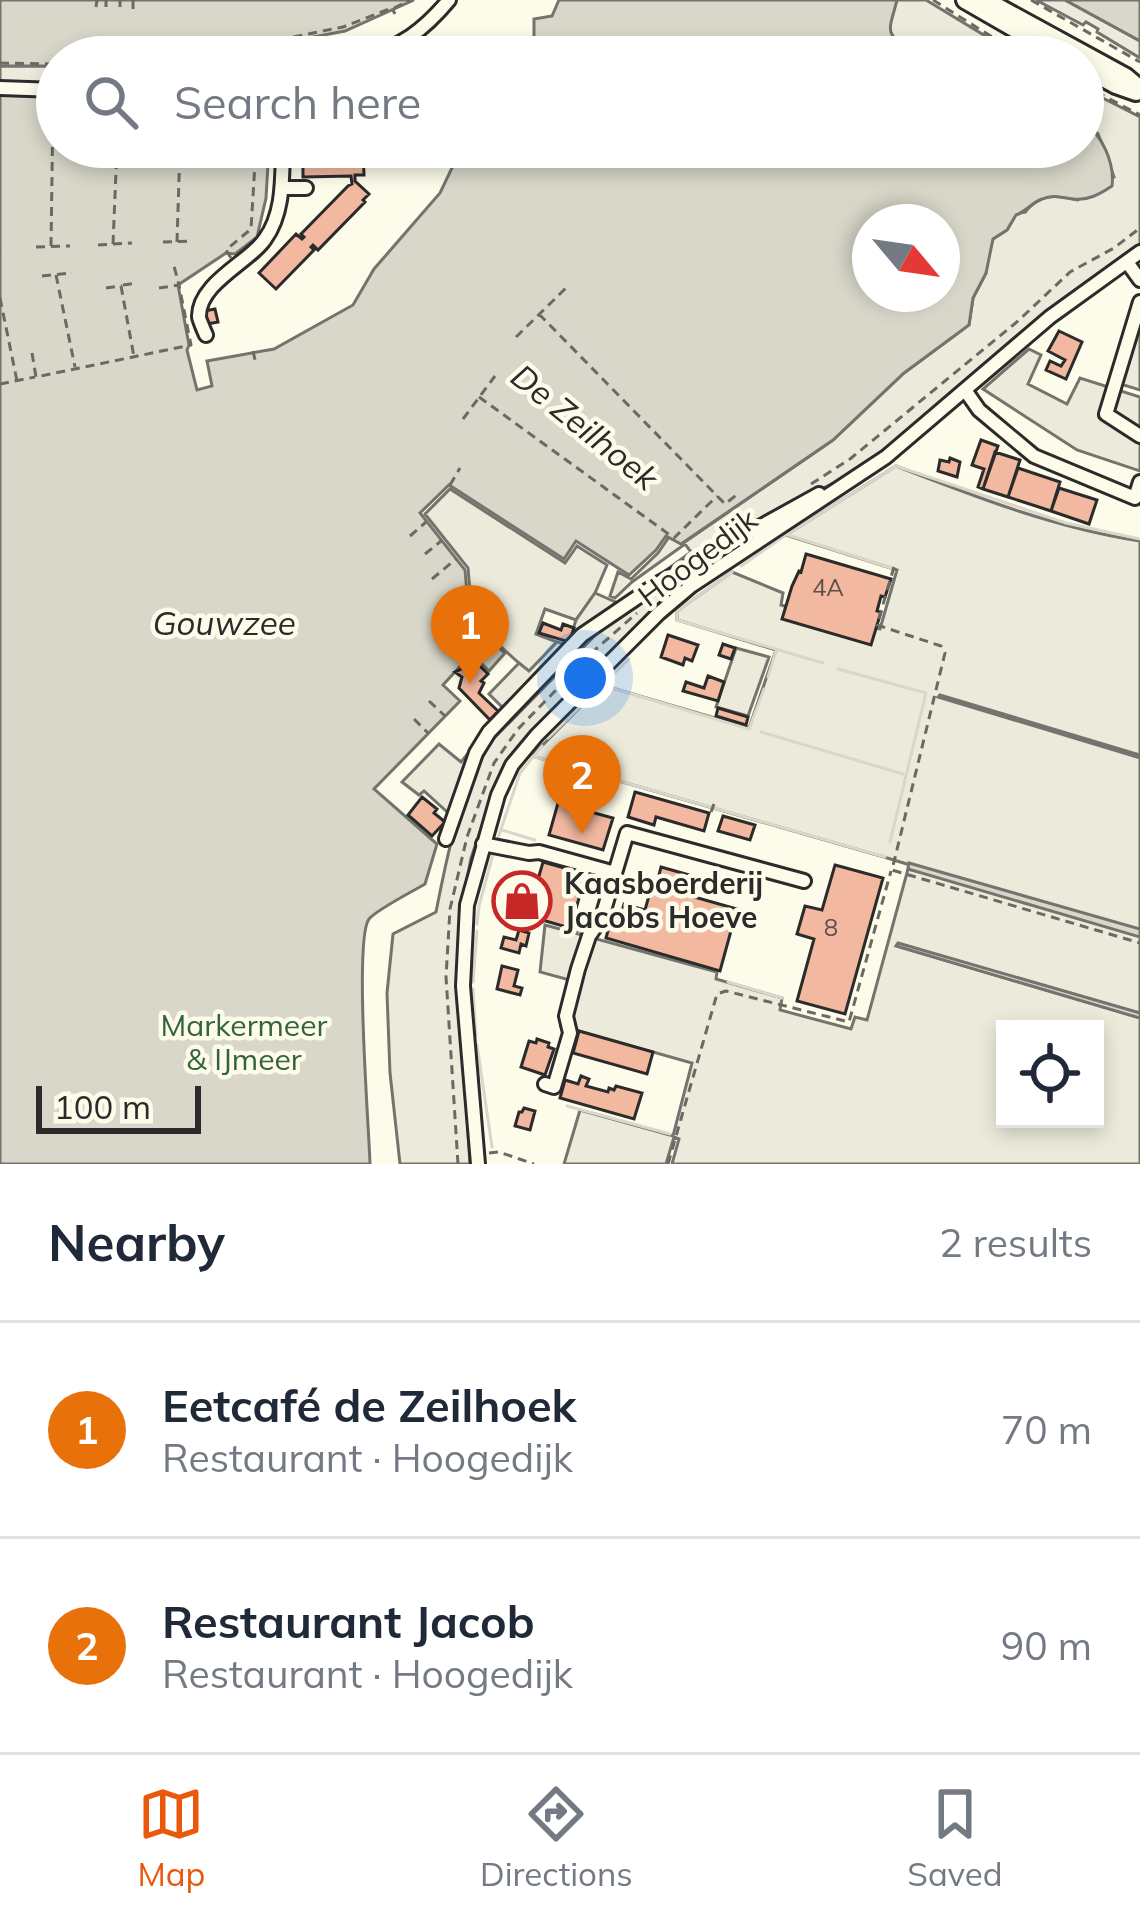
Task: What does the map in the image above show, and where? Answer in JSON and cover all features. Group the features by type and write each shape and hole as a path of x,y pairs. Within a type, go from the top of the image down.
{"main road":[{"path":"975,2 1030,36"},
{"path":"975,2 1043,36"},
{"path":"1104,66 1140,91"},
{"path":"1104,78 1140,91"}],"street":[{"path":"412,36 448,0"},
{"path":"0,88 36,92"},
{"path":"206,335 199,318 203,303 224,273 264,243 275,219 282,168"},
{"path":"282,188 306,188"},
{"name":"Hoogedijk","path":"478,1159 463,986 467,905 498,795 512,765 625,646 691,586 886,457 1050,317 1140,252"},
{"path":"1127,262 1140,280"},
{"path":"1140,302 1106,414 1140,436"},
{"path":"1123,357 1140,362"},
{"path":"965,390 979,410 1034,456 1135,498 1140,482"},
{"path":"446,839 476,753 489,733 582,635 679,571 818,494 840,488"},
{"path":"544,1084 554,1087 569,1033 566,1016 578,969 602,916 627,833 804,880"},
{"path":"483,844 539,852 615,873"}],"path":[{"path":"96,7 97,0"},
{"path":"106,0 106,8"},
{"path":"120,0 120,7"},
{"path":"133,0 133,9"},
{"path":"306,36 394,11 410,0"},
{"path":"933,0 990,36"},
{"path":"1030,0 1096,36"},
{"path":"1050,17 1054,11"},
{"path":"1104,41 1140,62"},
{"path":"0,62 36,63"},
{"path":"1104,97 1140,115"},
{"path":"51,246 53,168"},
{"path":"113,244 116,168"},
{"path":"177,242 179,168"},
{"path":"232,259 226,250 250,229 254,168"},
{"path":"799,492 850,459 1018,321 1070,272 1140,228"},
{"path":"163,242 192,241"},
{"path":"98,245 132,243"},
{"path":"36,247 70,246"},
{"path":"0,384 191,345 174,266"},
{"path":"42,276 72,273"},
{"path":"56,274 75,369"},
{"path":"106,288 137,283"},
{"path":"160,288 179,285"},
{"path":"121,286 134,357"},
{"path":"516,337 567,287"},
{"path":"0,298 17,381"},
{"path":"539,314 725,504 739,493"},
{"path":"253,351 255,360"},
{"path":"32,352 36,377"},
{"path":"464,419 494,376"},
{"path":"479,397 674,538 717,496"},
{"path":"450,485 460,468"},
{"path":"410,536 426,522"},
{"path":"425,554 441,541"},
{"path":"432,579 456,559"},
{"path":"668,1164 717,994 726,991 849,1022 945,653 941,646 877,625 894,567"},
{"path":"458,1164 446,977 449,909 467,837 494,763 518,730 596,649 648,604"},
{"path":"588,640 596,649"},
{"path":"429,701 445,716"},
{"path":"413,719 428,733"},
{"path":"711,812 714,804"},
{"path":"892,870 1140,943"},
{"path":"478,1159 499,1152 534,1164"}],"shaded area":[{"path":"897,0 926,0 985,36 893,36 891,19"},
{"path":"1036,0 1065,0 1140,41 1140,58 1086,22 1083,25"},
{"path":"0,66 36,66 36,88 0,87"},
{"path":"1104,99 1140,117 1140,245 858,469 620,604 691,552 685,544 615,598 610,596 618,572 631,579 669,537 682,544 833,440 904,373 969,325 990,245 1016,214 1048,197 1078,200 1114,177 1104,150"},
{"path":"1129,322 1140,325 1140,390 1111,381"},
{"path":"1029,349 1041,355 1028,384 1067,404 1080,378 1140,397 1140,471 1077,450 983,389"},
{"path":"896,466 1047,520 1140,541 1140,1013 897,946 1140,1018 1140,1164 672,1164 679,1139 674,1137 666,1164 564,1164 580,1110 673,1136 692,1063 561,1026 586,936 717,972 716,979 782,998 780,1010 851,1029 855,1017 867,1020 908,869 1008,895 532,756 602,685 749,728 776,650 677,620 677,611 732,572 783,593 781,605 880,629 897,570 786,535"},
{"path":"450,489 565,563 577,546 607,565 576,620 545,609 536,634 557,642 529,672 480,628 473,628 468,568 425,514"},
{"path":"800,509 686,583 590,675 491,800 471,858 461,911 458,973 470,1164 400,1164 387,993 393,934 436,912 463,800 494,738 608,622 658,587"},
{"path":"595,593 620,604 494,738 481,757 456,820 424,791 419,795 402,782 439,744 461,762 503,708 489,694 519,663 529,671 557,642 568,645 576,620"},
{"path":"736,648 769,657 748,716 716,707"},
{"path":"545,925 586,936 573,981 540,972"}],"water":[{"path":"0,0 414,0 345,31 319,36 36,36 36,66 0,66"},
{"path":"559,0 897,0 894,36 534,36 534,19 552,16"},
{"path":"1065,0 1140,0 1140,41"},
{"name":"Gouwzee","path":"0,95 36,96 36,168 268,168 257,237 178,285 197,390 212,386 207,361 274,349 353,305 374,269 440,193 452,168 1104,168 1104,148 1112,186 1084,199 1038,201 993,239 969,325 904,373 833,440 681,544 666,536 629,575 576,541 564,559 449,485 420,513 465,570 470,630 478,630 505,653 489,671 478,660 484,653 477,648 443,685 460,701 374,789 437,844 425,884 369,919 362,996 370,1164 0,1164"},
{"path":"938,697 1140,755 1140,758"},
{"path":"909,863 1140,929 1140,937 908,869"},
{"path":"896,946 1140,1013 1140,1018"}],"building":[{"path":"303,168 364,168 364,175 355,175 355,181 369,194 318,250 311,247 314,250 276,289 259,273 296,234 302,239 301,234 352,184 351,176 303,177"},
{"path":"215,309 218,322 207,324 204,311"},
{"path":"1059,331 1082,342 1066,379 1046,370 1050,361 1061,366 1065,360 1048,351"},
{"path":"981,440 998,446 983,489 978,487 984,469 972,465"},
{"path":"995,452 1020,460 1008,497 983,489"},
{"path":"950,458 960,462 957,477 938,471 940,460 949,462"},
{"path":"1018,468 1060,482 1051,511 1008,497"},
{"path":"1059,488 1097,500 1089,524 1051,511"},
{"path":"806,554 891,579 885,597 881,596 871,645 782,619"},
{"path":"543,623 561,630 563,624 574,628 569,642 539,633"},
{"path":"668,635 698,645 692,661 685,658 683,665 661,657"},
{"path":"723,644 735,648 731,659 719,655"},
{"path":"479,665 488,674 479,693 498,711 490,720 459,688 462,677 455,672"},
{"path":"708,676 724,682 718,701 683,691 686,682 704,688"},
{"path":"718,708 748,717 746,725 716,716"},
{"path":"635,792 709,813 704,831 656,817 654,825 628,817"},
{"path":"422,797 445,822 432,836 408,815"},
{"path":"558,803 613,818 603,850 549,835"},
{"path":"723,816 755,825 750,840 718,831"},
{"path":"543,862 586,874 575,912 591,917 587,933 497,907 502,890 512,892 515,882 535,890"},
{"path":"835,865 883,878 845,1014 797,1001 814,939 797,934 805,906 822,910"},
{"path":"661,867 693,876 688,892 657,883"},
{"path":"652,885 737,909 720,971 606,938 612,915 620,918 624,904 645,910"},
{"path":"519,930 529,933 519,953 501,948 504,937 516,940"},
{"path":"502,966 518,970 514,986 522,988 520,995 497,989"},
{"path":"579,1031 653,1052 647,1074 573,1053"},
{"path":"537,1039 554,1049 545,1075 521,1067 529,1041 536,1043"},
{"path":"581,1076 589,1079 586,1086 608,1092 616,1086 642,1093 634,1119 560,1098 565,1080 578,1084"},
{"path":"524,1108 535,1111 530,1130 515,1126"}],"waterway":[{"path":"741,566 896,466 1066,523 1140,539"},
{"path":"788,535 891,568"},
{"path":"732,572 677,611 677,620 823,663"},
{"path":"768,677 776,651"},
{"path":"548,738 629,659"},
{"path":"838,669 926,693 890,842"},
{"path":"602,685 749,729 764,689"},
{"path":"761,732 903,774"},
{"path":"498,838 520,773 542,746"},
{"path":"532,756 885,857"},
{"path":"502,830 535,840"},
{"path":"477,924 493,854"},
{"path":"473,982 477,931"},
{"path":"728,982 782,998"},
{"path":"473,989 476,1036"},
{"path":"477,1045 492,1147"},
{"path":"567,1106 670,1134"}],"place":[{"name":"Eetcafé de Zeilhoek","path":"470,684"},
{"name":"Restaurant Jacob","path":"582,834"},
{"name":"Kaasboerderij Jacobs Hoeve","path":"522,901"}],"water label":[{"name":"De Zeilhoek","path":"585,427"}],"park label":[{"name":"Markermeer & IJmeer","path":"244,1043"}]}
